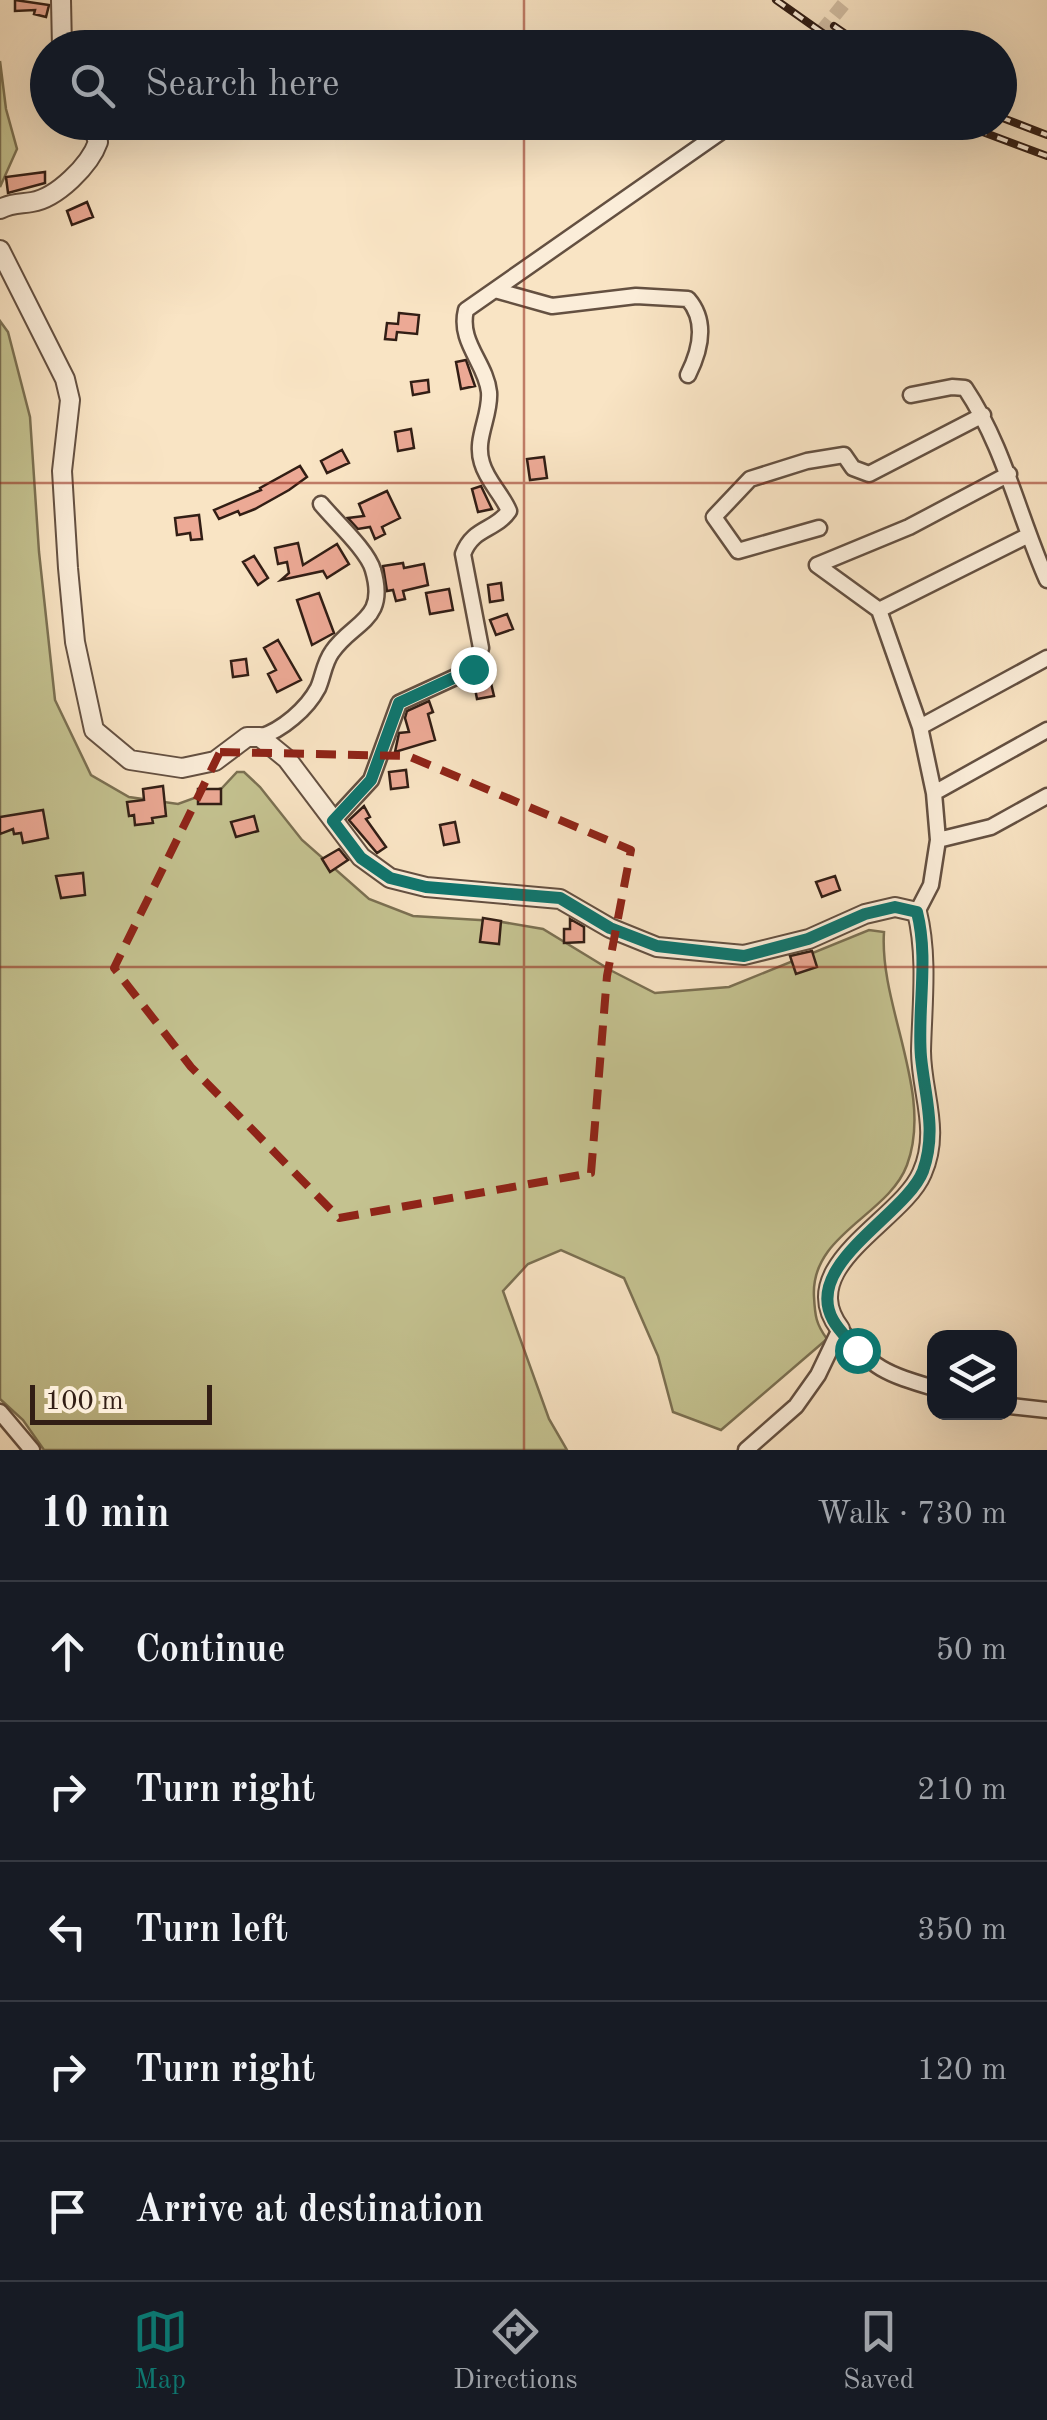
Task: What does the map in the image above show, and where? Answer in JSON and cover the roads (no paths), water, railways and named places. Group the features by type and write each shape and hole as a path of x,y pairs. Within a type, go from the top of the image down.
{"street":[{"path":"62,0 62,30"},
{"path":"0,209 46,198 94,153 97,140"},
{"path":"333,821 371,780 399,703 473,669 482,648 463,554 468,540 506,518 509,512 482,463 479,447 488,387 462,324 466,310 710,140"},
{"path":"0,250 65,379 70,400 62,471 75,642 94,730 130,760 182,768 215,762 246,738 284,724 310,700 329,656 345,636 366,622 376,596 373,568 321,504"},
{"path":"496,290 552,306 636,296 688,299 694,306 701,338 688,376"},
{"path":"911,395 965,388 983,415 1009,474 1027,536 1047,580"},
{"path":"820,528 738,552 714,517 750,479 844,454 853,468 869,474 983,415"},
{"path":"927,1386 886,1374 857,1350 831,1317 830,1291 838,1265 902,1202 922,1174 931,1137 921,1056 921,927 917,912 931,885 938,840 934,793 920,727 878,610 817,565 910,526 1009,474"},
{"path":"878,610 1027,536"},
{"path":"920,727 1047,658"},
{"path":"934,793 1047,730"},
{"path":"260,736 287,759 361,858 390,878 426,887 560,898 610,928 657,946 744,956 808,939 865,914 895,907 917,912"},
{"path":"938,840 990,827 1047,796"},
{"path":"746,1450 796,1406 818,1375 840,1329"},
{"path":"1017,1407 1047,1410"},
{"path":"0,1412 32,1450"}],"tunnel":[{"path":"823,30 847,0"}],"railway":[{"path":"776,0 818,30"},
{"path":"834,26 840,30"},
{"path":"1017,124 1047,135"},
{"path":"1004,140 1047,156"}]}
